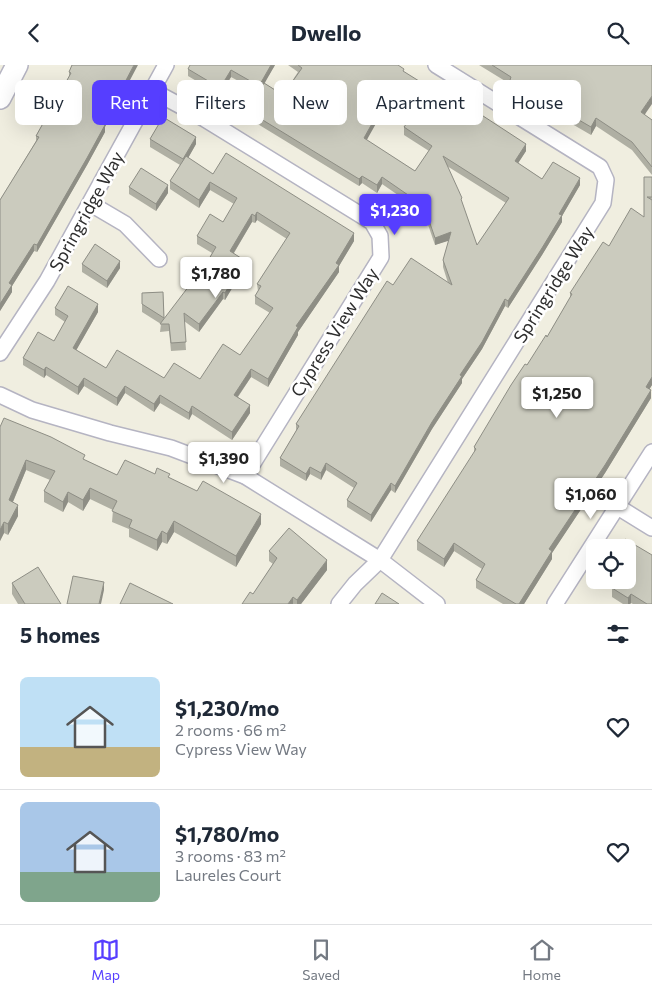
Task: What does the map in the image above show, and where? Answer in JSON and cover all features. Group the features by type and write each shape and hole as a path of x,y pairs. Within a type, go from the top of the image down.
{"main road":[{"path":"0,97 17,65"}],"street":[{"name":"Springridge Way","path":"158,80 166,65"},
{"name":"Springridge Way","path":"339,604 355,583 380,560 603,203 606,181 600,167 436,65"},
{"name":"Cypress View Way","path":"167,99 205,119 372,222 380,236 381,257 245,476"},
{"name":"Springridge Way","path":"0,353 48,281 134,125"},
{"path":"91,204 125,224 159,259"},
{"path":"0,395 32,409 110,433 171,448 245,476 380,560 437,604"},
{"path":"555,604 652,451"},
{"path":"618,507 652,528"}],"building":[{"path":"72,65 134,65 126,80 92,80 92,125 105,125 37,245 34,244 9,283 12,285 0,304 0,200 39,137 36,136 42,125 82,125 82,80 67,80 71,73 69,72"},
{"path":"190,65 271,65 262,80 248,80 231,70 225,80 207,80 188,69"},
{"path":"298,65 398,65 404,69 403,71 417,80 357,80 357,125 371,125 364,138 415,171 432,146 404,127 405,125 483,125 483,116 493,122 493,125 497,125 526,144 515,161 542,179 553,162 580,178 559,214 562,215 508,301 505,299 482,342 460,375 462,376 432,422 395,486 391,483 371,515 347,500 357,483 326,463 321,473 310,467 306,474 280,458 299,426 296,424 387,281 393,285 411,258 452,285 443,260 451,232 435,238 424,206 382,177 377,185 362,176 359,179 264,121 264,83 274,89 274,125 347,125 347,80 294,80 302,68","holes":["443,156 509,198 477,245 462,198"]},
{"path":"492,65 652,65 652,96 641,112 652,120 652,167 632,142 596,118 591,127 581,121 581,80 510,80 511,77"},
{"path":"167,119 196,137 183,159 150,139 158,125 167,125"},
{"path":"226,153 354,233 336,263 339,265 296,326 298,327 268,379 251,369 234,395 250,405 232,432 192,406 189,413 160,395 154,404 125,386 117,398 84,378 78,387 46,367 44,370 23,358 38,332 54,341 68,316 55,308 68,286 98,304 73,348 106,368 117,350 164,378 174,363 200,379 223,344 240,355 273,308 255,296 261,286 257,284 290,233 257,212 255,216 252,214 230,251 244,260 225,293 223,292 199,324 184,313 186,342 171,343 169,324 160,324 189,286 192,288 216,247 197,236 210,214 223,222 237,198 210,182 199,200 170,181 186,156 213,174"},
{"path":"141,168 168,185 156,204 129,187"},
{"path":"644,177 652,177 652,197 647,197 652,200 652,377 646,387 651,390 605,465 549,549 552,551 519,604 516,604 476,580 485,564 454,543 444,559 417,541 476,449 474,447 511,385 525,364 527,365 546,335 547,337 572,294 570,293 603,242 609,246 631,208 644,217"},
{"path":"95,244 120,261 107,281 82,264"},
{"path":"163,292 164,318 142,304 142,293"},
{"path":"4,418 51,437 85,455 83,459 117,475 125,460 155,474 157,468 170,474 168,477 197,491 203,481 261,514 236,556 174,521 167,534 162,531 157,540 129,527 132,520 112,511 117,501 90,488 83,500 68,492 63,502 44,491 55,471 26,460 9,500 18,505 8,524 4,522 0,530 0,427"},
{"path":"289,528 327,560 297,600 293,597 288,604 242,604 250,592 253,594 277,558 269,551"},
{"path":"636,546 652,555 652,604 647,604 631,594 628,598 614,589 636,589"},
{"path":"38,567 61,604 25,604 12,583"},
{"path":"73,576 104,582 99,604 67,604"},
{"path":"130,583 173,604 120,604"},
{"path":"382,593 399,604 375,604"}]}
